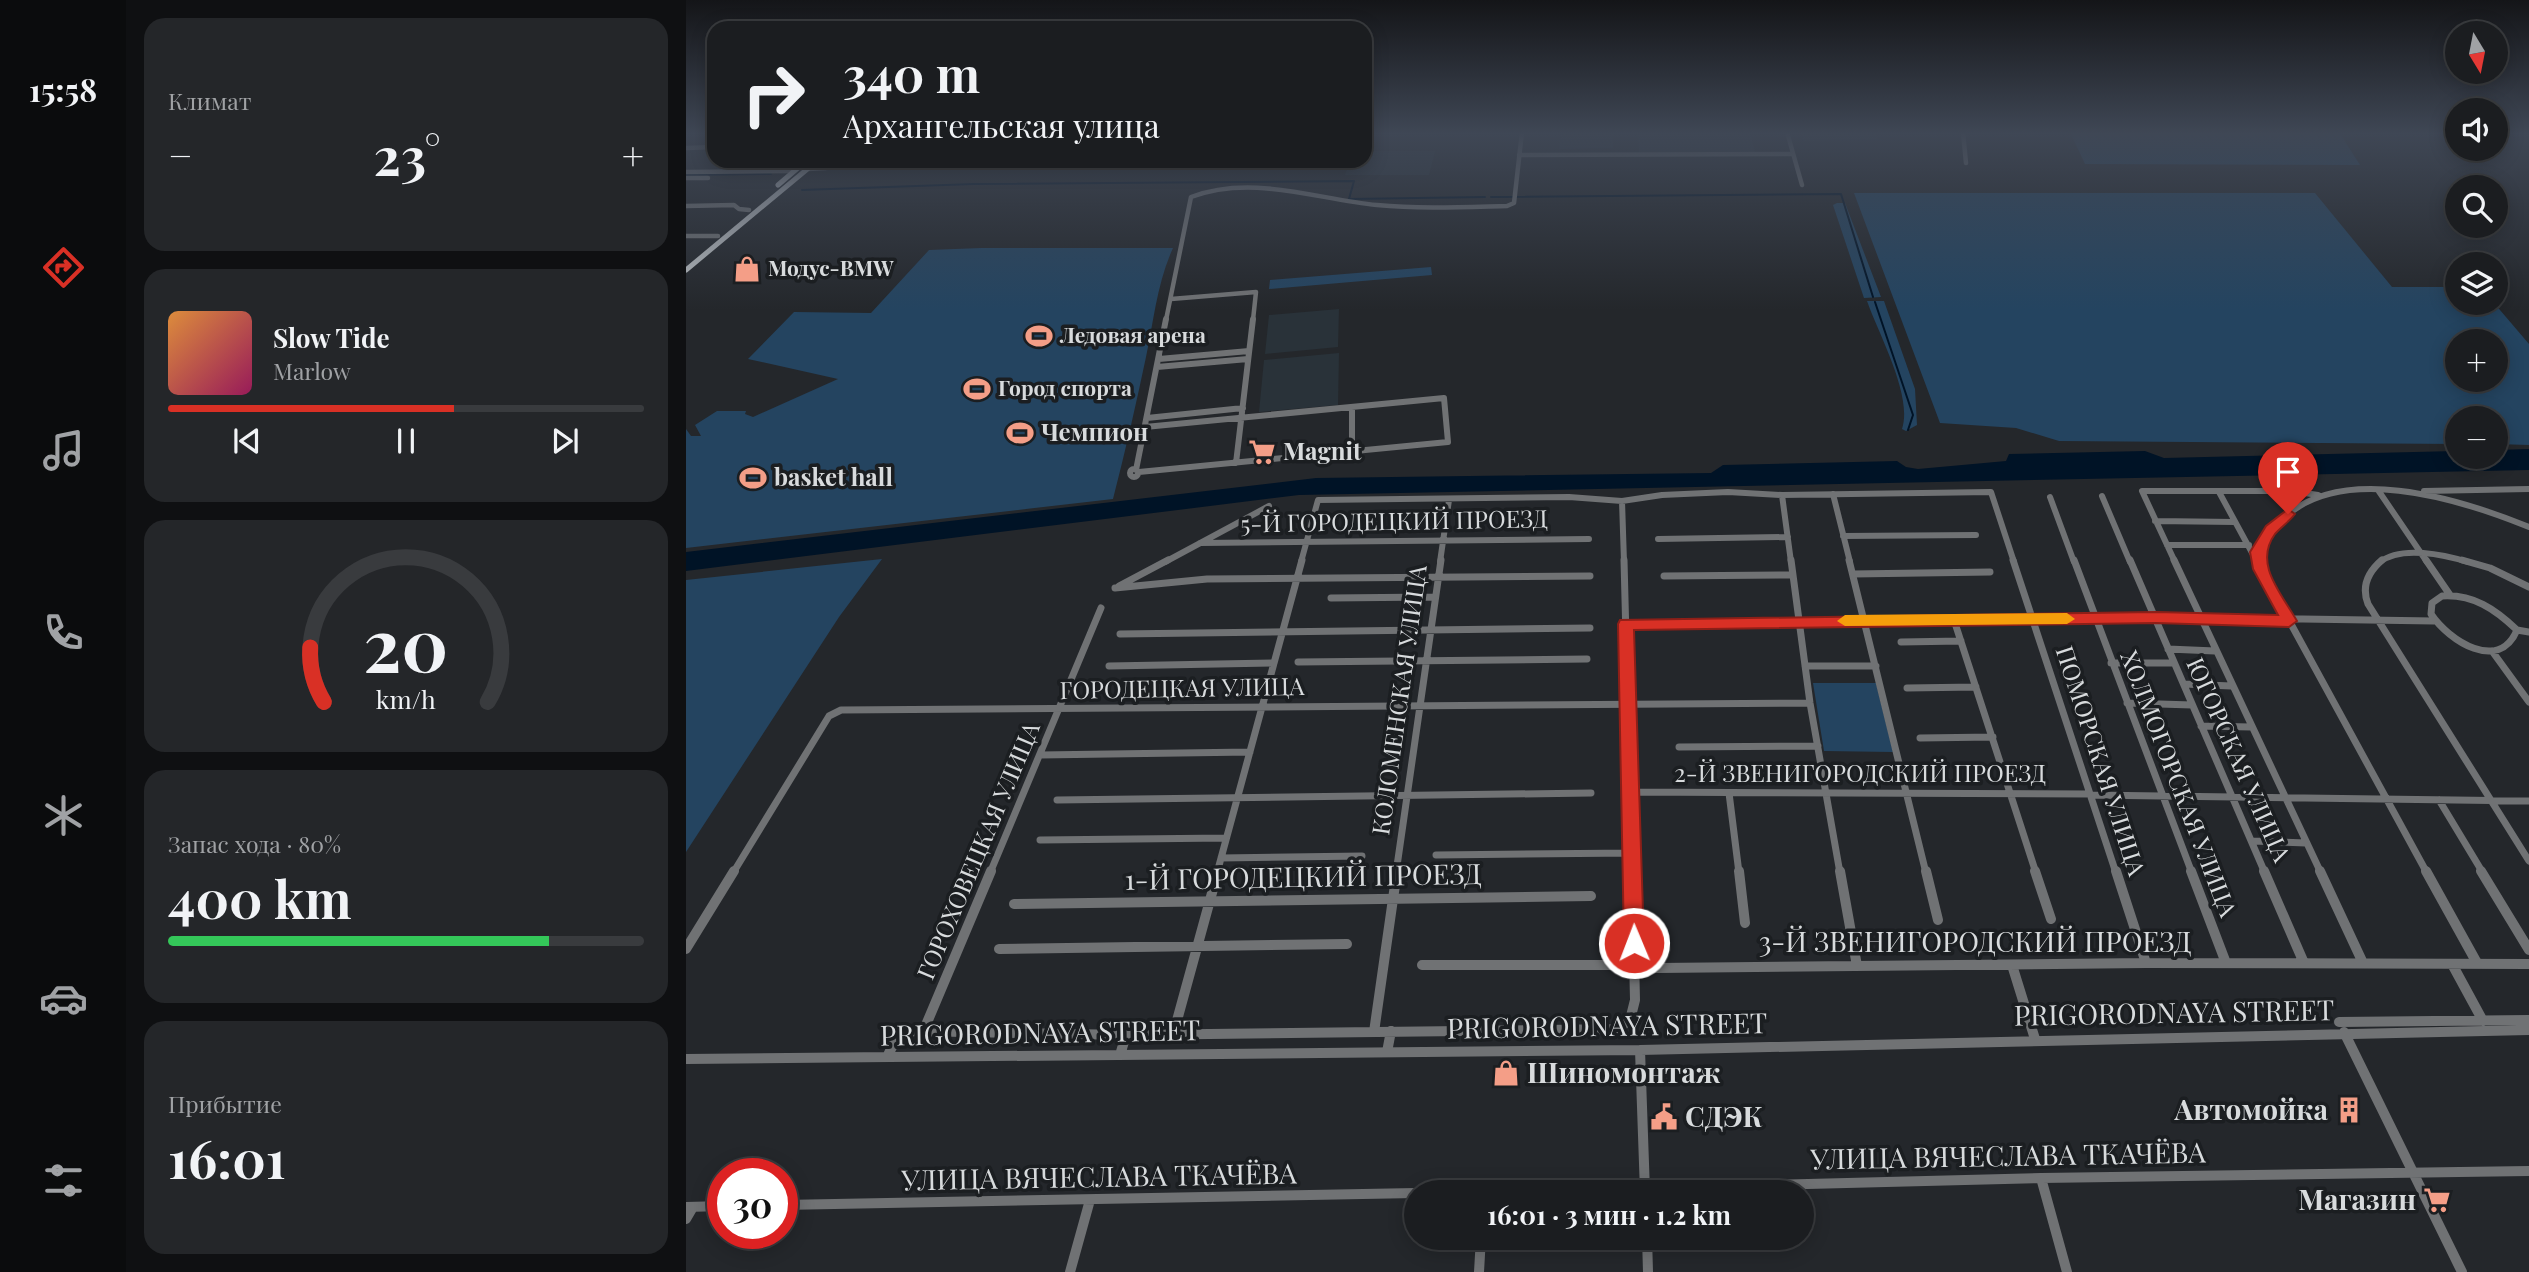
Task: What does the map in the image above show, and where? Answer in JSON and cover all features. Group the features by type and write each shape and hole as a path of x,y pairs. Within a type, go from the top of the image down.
{"main road":[{"path":"686,263 771,191"},
{"path":"686,270 781,191"}],"street":[{"path":"1145,427 1444,398 1448,442 1138,471 1145,427 1189,202 1191,197 1200,191"},
{"path":"1297,191 1375,205 1507,206 1514,203 1515,191"},
{"path":"686,206 734,205 739,209 749,210"},
{"path":"686,236 718,236"},
{"path":"1171,299 1256,292 1236,463"},
{"path":"1158,359 1249,351"},
{"path":"1157,367 1248,359"},
{"path":"1352,407 1352,451"},
{"path":"1147,418 1243,408"},
{"path":"2420,492 2440,489 2529,489"},
{"path":"2378,490 2450,595"},
{"path":"2363,963 2142,491 2292,491 2318,495 2378,490 2420,492 2450,499 2529,527"},
{"name":"ПОМОРСКАЯ УЛИЦА","path":"1833,494 1991,492 2146,963"},
{"path":"2219,492 2477,963"},
{"path":"1173,1035 1318,499 1569,497 1622,501 1695,493 1833,494 1938,920"},
{"path":"1782,495 1810,703 1857,966"},
{"path":"2260,569 2258,552 2271,530 2292,511 2318,495"},
{"name":"ЮГОРСКАЯ УЛИЦА","path":"2102,496 2304,963"},
{"name":"ХОЛМОГОРСКАЯ УЛИЦА","path":"2050,497 2110,663 2226,963"},
{"name":"КОЛОМЕНСКАЯ УЛИЦА","path":"1374,1032 1448,500"},
{"path":"887,1057 897,1037 912,1031 1173,1035 1620,1029 1634,1014 1622,501"},
{"path":"1269,506 1115,588 1207,579 1590,576"},
{"path":"2155,521 2235,522"},
{"path":"1843,536 1976,535"},
{"path":"1658,539 1788,537"},
{"name":"5-Й ГОРОДЕЦКИЙ ПРОЕЗД","path":"1200,543 1589,539"},
{"path":"2167,545 2249,545"},
{"path":"2529,587 2483,565 2451,556 2420,552 2387,558 2375,565 2368,573 2365,594 2378,622 2529,861"},
{"path":"1853,574 1990,572"},
{"path":"1664,576 1792,575"},
{"path":"2517,630 2514,643 2510,647 2493,651 2459,641 2434,621 2430,608 2432,603 2450,595 2483,603 2503,615 2517,630 2529,632"},
{"path":"1331,598 1433,597"},
{"name":"ГОРОХОВЕЦКАЯ УЛИЦА","path":"923,1031 1101,608"},
{"path":"1626,624 2095,618 2434,621"},
{"path":"1954,620 2051,919"},
{"path":"1120,634 1590,628"},
{"path":"1901,642 1961,641"},
{"path":"2168,649 2215,651"},
{"path":"2493,651 2529,702"},
{"path":"1298,662 1587,659"},
{"path":"1109,666 1274,663"},
{"path":"2110,663 2174,663"},
{"path":"1805,666 1876,666"},
{"path":"2184,684 2231,686"},
{"path":"1908,688 1976,687"},
{"name":"ГОРОДЕЦКАЯ УЛИЦА","path":"686,949 829,716 841,710 1810,703"},
{"path":"2127,704 2192,705"},
{"path":"2202,726 2251,727"},
{"path":"1920,737 1993,737"},
{"name":"2-Й ЗВЕНИГОРОДСКИЙ ПРОЕЗД","path":"1679,747 1818,746"},
{"path":"1040,755 1250,752"},
{"name":"2-Й ЗВЕНИГОРОДСКИЙ ПРОЕЗД","path":"1630,792 2285,796 2529,801"},
{"path":"1057,800 1591,793"},
{"path":"1729,793 1745,923"},
{"path":"2439,800 2529,950"},
{"path":"1040,840 1226,838"},
{"path":"2253,841 2306,843"},
{"path":"1436,855 1632,853"},
{"path":"1221,858 1362,856"},
{"name":"1-Й ГОРОДЕЦКИЙ ПРОЕЗД","path":"1014,904 1591,896"},
{"path":"999,949 1347,944"},
{"name":"3-Й ЗВЕНИГОРОДСКИЙ ПРОЕЗД","path":"1422,965 1634,965 1658,968 2146,963 2529,964"},
{"path":"2452,964 2483,1021"},
{"path":"2012,965 2035,1039"},
{"path":"2462,1272 2342,1027 2529,1020"},
{"name":"PRIGORODNAYA STREET","path":"686,1059 1640,1050 2342,1027 2529,1030"},
{"path":"1387,1052 1391,1031"},
{"path":"1120,1055 1126,1035"},
{"path":"1640,1050 1645,1180"},
{"name":"УЛИЦА ВЯЧЕСЛАВА ТКАЧЁВА","path":"1814,1184 2529,1171"},
{"path":"2041,1178 2067,1272"},
{"name":"УЛИЦА ВЯЧЕСЛАВА ТКАЧЁВА","path":"798,1205 1404,1193"},
{"path":"1070,1272 1090,1200"},
{"path":"686,1219 689,1207 707,1206"},
{"path":"1479,1272 1480,1250"},
{"path":"1647,1250 1648,1272"}],"shaded area":[{"path":"1854,193 2315,193 2392,287 2445,287 2445,315 2504,315 2529,344 2529,445 2508,444 2508,406 2445,406 2445,444 2059,441 2016,428 1940,423"},
{"path":"1845,203 1881,297 1864,298 1833,205"},
{"name":"Город спорта","path":"1173,248 1160,288 1113,499 686,548 686,429 691,436 701,436 695,425 717,411 746,411 745,414 753,417 838,379 748,359 794,312 871,313 929,250"},
{"path":"1431,267 1432,275 1269,289 1270,280"},
{"path":"1867,301 1884,301 1915,389 1917,425 1906,431 1902,429 1904,415 1899,383"},
{"path":"1339,309 1338,347 1265,354 1269,315"},
{"path":"1339,353 1338,405 1259,412 1264,360"},
{"path":"2529,449 2529,470 1299,495 686,571 686,552 1316,478 1711,473 1723,465 1897,461 1906,467 1918,469 2006,461 2009,454 2145,451 2164,458 2445,451 2445,469 2508,469 2508,450"},
{"path":"882,559 839,617 686,852 686,580"},
{"path":"1813,683 1876,683 1893,752 1824,751"}],"waterway":[{"path":"1351,191 1349,199 1485,197"},
{"path":"1491,197 1841,194 1873,297"},
{"path":"1875,302 1913,415 1908,430"}],"slow traffic":[{"path":"1845,621 2067,619"}],"place":[{"name":"Модус-BMW","path":"747,269"},
{"name":"Ледовая арена","path":"1039,336"},
{"name":"Город спорта","path":"977,389"},
{"name":"Чемпион","path":"1020,433"},
{"name":"Magnit","path":"1262,452"},
{"name":"basket hall","path":"753,478"},
{"name":"Шиномонтаж","path":"1506,1073"},
{"name":"Автомойка","path":"2349,1110"},
{"name":"СДЭК","path":"1664,1117"},
{"name":"Магазин","path":"2437,1200"}],"route":[{"path":"1634,943 1626,624 2156,618 2289,621 2260,569 2258,552 2271,530 2288,514"}]}
